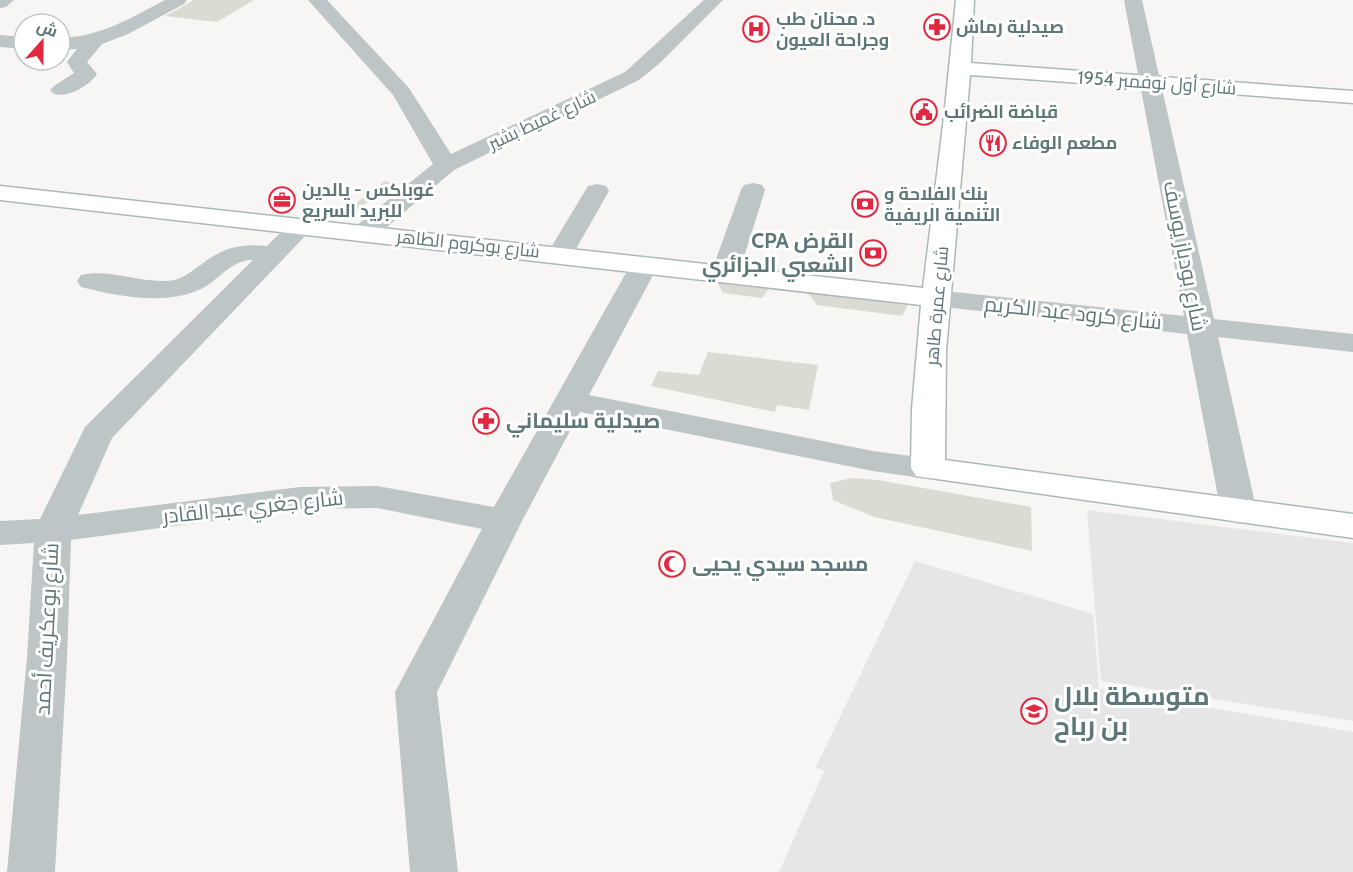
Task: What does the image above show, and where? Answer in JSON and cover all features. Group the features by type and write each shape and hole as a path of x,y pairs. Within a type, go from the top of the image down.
{"main road":[{"name":"شارع عمرة طاهر","path":"928,468 927,427 935,298 962,68 965,0"},
{"name":"شارع أول نوفمبر 1954","path":"962,68 1353,97"},
{"name":"شارع بوكروم الطاهر","path":"0,193 365,232 935,298"},
{"path":"928,468 1353,526"}],"street":[{"path":"0,3 5,0"},
{"path":"72,43 94,41 178,0"},
{"name":"شارع غميط بشير","path":"365,232 446,165 632,76 653,59 714,0"},
{"name":"شارع بودباز يوسف","path":"1133,0 1239,512"},
{"path":"324,1 402,92 446,165"},
{"path":"61,90 87,74 77,62 94,41"},
{"path":"725,273 753,190"},
{"path":"560,254 597,191"},
{"name":"شارع بوعكريف أحمد","path":"31,872 47,658 53,530 97,434 301,226"},
{"path":"91,281 159,291 185,286 201,279 232,255 246,252 273,254"},
{"path":"434,872 416,692 504,521 572,401 645,264"},
{"name":"شارع كرود عبد الكريم","path":"935,298 1353,343"},
{"path":"572,401 873,461 928,468"},
{"name":"شارع جغري عبد القادر","path":"0,533 53,530 300,498 377,497 504,521"}],"shaded area":[{"path":"194,0 254,0 217,22 165,16"},
{"path":"385,181 392,183 345,220 318,215 325,209 343,213"},
{"path":"716,280 770,287 762,298 723,293"},
{"path":"807,292 908,305 902,316 817,305"},
{"path":"708,352 818,365 809,410 777,405 775,412 651,386 658,371 699,375"},
{"path":"852,478 878,480 1031,507 1032,551 874,517 833,500 830,483"},
{"path":"1087,510 1353,543 1353,721 1101,681"},
{"name":"متوسطة بلال بن رباح","path":"915,561 1093,614 1099,689 1353,732 1353,872 779,872 824,771 816,767"}],"place":[{"name":"صيدلية رماش","path":"937,27"},
{"name":"د. محنان طب وجراحة العيون","path":"756,29"},
{"name":"قباضة الضرائب","path":"924,112"},
{"name":"مطعم الوفاء","path":"993,143"},
{"name":"غوباكس - يالدين للبريد السريع","path":"282,200"},
{"name":"بنك الفلاحة و التنمية الريفية","path":"865,204"},
{"name":"CPA القرض الشعبي الجزائري","path":"873,253"},
{"name":"صيدلية سليماني","path":"486,421"},
{"name":"مسجد سيدي يحيى","path":"672,564"},
{"name":"متوسطة بلال بن رباح","path":"1034,711"}]}
